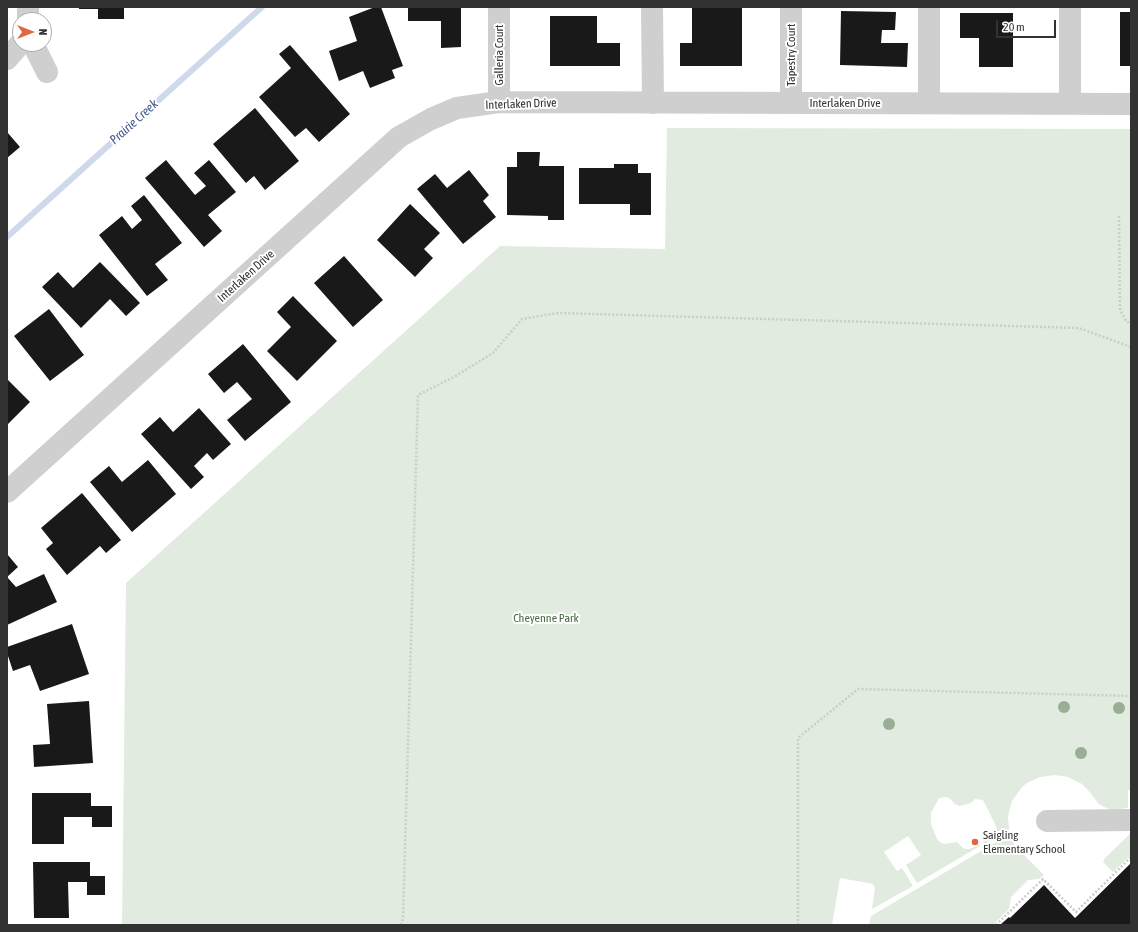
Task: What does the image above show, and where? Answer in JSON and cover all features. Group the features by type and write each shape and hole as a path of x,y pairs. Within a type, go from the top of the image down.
{"street":[{"name":"Galleria Court","path":"498,102 499,7"},
{"path":"652,7 653,103"},
{"name":"Tapestry Court","path":"790,103 791,7"},
{"path":"929,7 929,103"},
{"path":"1070,7 1070,103"},
{"path":"37,52 47,72"},
{"name":"Interlaken Drive","path":"7,492 399,138 431,119 457,108 498,102 1131,104"},
{"path":"1047,821 1131,820"}],"path":[{"path":"1119,216 1120,310 1126,321 1131,324"},
{"path":"401,925 403,910 418,395 454,377 492,353 522,320 558,313 1080,328 1131,346"},
{"path":"798,925 798,738 858,689 1131,696"},
{"path":"996,925 1042,879 1076,912 1131,857"}],"green space":[{"name":"Cheyenne Park","path":"667,128 1131,129 1131,790 1128,790 1128,808 1111,810 1102,806 1082,784 1068,777 1055,775 1040,777 1022,787 1012,801 1008,816 1009,830 984,844 983,841 995,834 997,828 983,800 975,799 971,803 960,806 955,804 949,798 939,798 931,813 931,824 937,839 941,843 945,844 957,842 966,849 970,849 979,844 980,846 917,883 906,865 921,855 908,836 884,852 897,871 902,868 913,886 872,909 875,888 873,884 840,878 832,925 122,925 126,583 500,246 665,249"},
{"path":"1131,833 1131,855 1113,872 1103,862 1105,858"},
{"path":"1010,834 1014,845 1044,875 1039,879 1028,880 1011,897 1009,909 993,925 869,925 871,916"}],"building":[{"path":"79,7 124,7 124,19 98,19 98,9 79,9"},
{"path":"375,7 381,7 403,66 392,70 395,78 370,88 363,71 339,81 329,51 357,41 349,17"},
{"path":"408,7 461,7 461,47 441,48 441,21 408,21"},
{"path":"692,7 742,7 742,66 680,66 680,43 692,43"},
{"path":"841,11 896,12 895,30 882,30 881,43 908,43 907,67 840,65"},
{"path":"1120,12 1131,12 1131,66 1120,66"},
{"path":"960,13 1013,13 1013,67 979,67 979,38 960,38"},
{"path":"550,16 597,16 597,43 620,43 620,66 550,66"},
{"path":"290,45 350,114 319,142 306,128 295,137 259,97 291,68 279,54"},
{"path":"255,108 299,161 265,190 254,176 246,183 213,144"},
{"path":"7,132 20,147 7,158"},
{"path":"517,152 540,152 539,166 564,166 564,220 548,220 548,216 507,215 507,167 517,167"},
{"path":"166,160 195,195 206,186 194,173 209,160 236,192 208,215 222,231 204,247 145,178"},
{"path":"614,164 638,164 638,173 651,173 651,215 630,215 630,204 579,204 579,168 614,168"},
{"path":"469,170 489,195 483,201 496,217 463,244 417,189 435,174 447,188"},
{"path":"144,195 182,243 155,264 168,280 147,296 99,235 122,216 132,229 142,220 131,206"},
{"path":"410,204 440,233 424,249 433,258 415,277 377,240"},
{"path":"344,256 383,300 353,327 314,283"},
{"path":"100,262 140,303 126,316 110,299 81,328 42,287 58,272 73,288"},
{"path":"293,296 337,341 297,381 267,351 291,327 277,312"},
{"path":"49,309 84,355 50,381 14,336"},
{"path":"243,344 291,402 245,441 227,420 252,399 237,382 224,393 208,374"},
{"path":"7,379 30,402 7,425"},
{"path":"199,408 231,444 213,460 207,453 194,466 204,477 191,489 141,434 160,417 173,432"},
{"path":"148,460 176,494 132,532 90,482 109,466 122,482"},
{"path":"82,493 121,540 106,553 100,546 67,575 46,549 53,543 41,528"},
{"path":"7,554 18,567 7,577"},
{"path":"44,574 57,602 7,625 7,577 16,587"},
{"path":"72,624 89,674 40,691 30,665 13,671 7,653 7,647"},
{"path":"89,701 93,763 34,767 33,745 50,744 47,704"},
{"path":"32,793 91,793 91,806 112,806 112,827 92,827 92,817 64,817 64,844 32,844"},
{"path":"33,862 90,862 90,876 105,876 105,895 87,895 87,882 68,882 69,918 34,918"},
{"path":"1131,863 1131,925 1000,925 1009,917 1010,918 1044,885 1075,918"}],"waterway":[{"name":"Prairie Creek","path":"7,237 262,7"}],"place":[{"name":"Saigling Elementary School","path":"975,842"}]}
